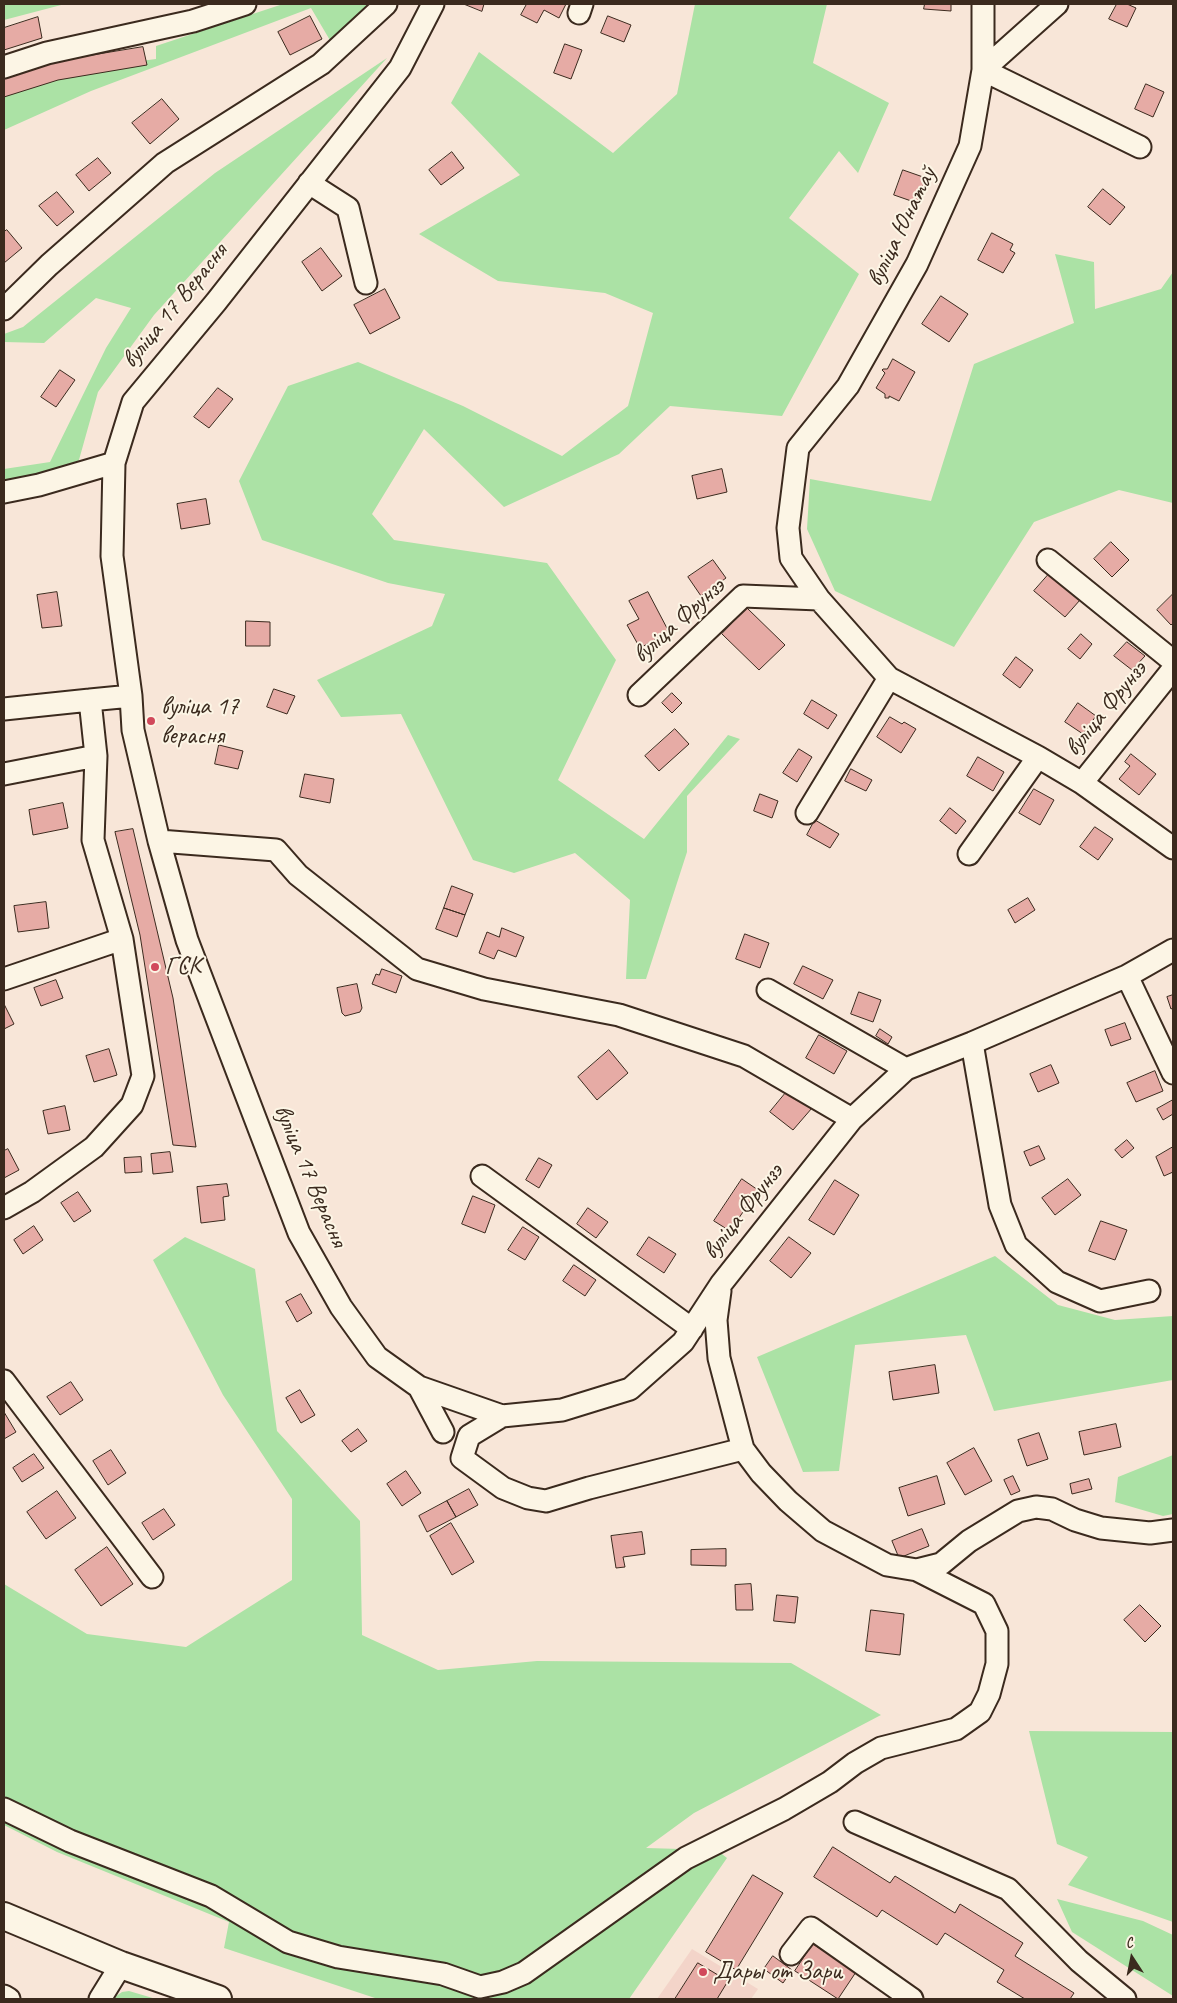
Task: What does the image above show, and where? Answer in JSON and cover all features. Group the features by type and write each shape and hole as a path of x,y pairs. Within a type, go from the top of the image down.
{"main road":[{"path":"4,1916 121,1965 218,1999"}],"street":[{"path":"4,67 47,53 193,21 245,4"},
{"path":"4,309 49,265 165,163 321,64 386,4"},
{"name":"вуліца 17 Верасня","path":"433,4 400,68 216,302 133,402 114,464 112,556 133,730 159,841 187,940 300,1233 342,1306 377,1356 419,1387 502,1416 562,1410 630,1389 683,1342 721,1284"},
{"name":"вуліца Юнатаў","path":"798,448 848,386 917,264 970,146 984,70 983,4"},
{"path":"1057,4 984,70 1140,147"},
{"path":"309,183 348,208 366,283"},
{"name":"вуліца Фрунзэ","path":"798,448 788,528 791,558 819,599 889,678 1038,757 1082,783 1173,848"},
{"path":"4,492 39,485 114,464"},
{"path":"1048,560 1173,661"},
{"name":"вуліца Фрунзэ","path":"639,695 743,596 819,599"},
{"name":"вуліца Фрунзэ","path":"1082,783 1173,669"},
{"path":"807,813 889,678"},
{"path":"4,709 130,696"},
{"path":"4,1208 32,1192 94,1146 132,1105 143,1076 122,938 94,840 96,756 90,700"},
{"path":"4,774 96,756"},
{"name":"вуліца Фрунзэ","path":"969,854 1038,757"},
{"path":"159,841 276,850 298,875 417,969 484,989 619,1015 744,1056 852,1119"},
{"path":"4,979 122,938"},
{"name":"вуліца Фрунзэ","path":"1173,950 1127,976 906,1070 852,1119 721,1284 716,1320 719,1358 743,1449 788,1501 823,1531 887,1565 917,1570 941,1564 970,1541 1018,1511 1036,1507 1052,1509 1074,1520 1101,1528 1150,1533 1173,1530"},
{"path":"1127,976 1173,1073"},
{"path":"768,990 906,1070"},
{"path":"972,1043 1000,1205 1016,1245 1057,1282 1100,1301 1149,1291"},
{"path":"482,1176 692,1330"},
{"path":"4,1381 152,1577"},
{"path":"419,1387 443,1432"},
{"path":"502,1416 469,1436 462,1458 502,1488 528,1498 546,1501 589,1488 743,1449"},
{"path":"4,1809 70,1841 211,1896 288,1942 338,1957 443,1974 480,1987 503,1982 524,1973 686,1858 784,1809 830,1782 855,1763 881,1748 956,1729 980,1712 989,1694 997,1664 997,1631 984,1604 917,1570"},
{"path":"855,1822 1008,1889 1079,1962 1125,1999"},
{"path":"791,1954 811,1928 912,1999"},
{"path":"100,1999 121,1965"},
{"path":"4,1996 9,1999"}],"shaded area":[{"path":"692,1949 758,1989 751,1999 657,1999"}],"green space":[{"path":"4,4 65,4 4,20"},
{"path":"283,4 370,4 331,42 311,8 91,91 4,130 4,88 55,72 156,59 156,46"},
{"path":"695,4 827,4 813,63 889,103 858,173 839,151 789,218 859,274 782,416 670,406 619,454 504,507 424,429 372,514 394,540 547,563 616,660 558,780 644,839 728,735 740,739 687,796 687,852 646,979 626,979 630,900 575,853 514,873 473,860 401,714 341,717 317,680 432,626 445,594 388,583 262,540 239,481 288,386 358,362 463,406 562,456 628,406 653,313 605,293 498,281 419,234 520,175 451,103 479,52 613,153 677,94"},
{"path":"387,58 154,315 98,392 77,467 4,482 4,469 50,462 106,348 131,308 96,298 44,343 4,342 4,334 23,327 215,173"},
{"path":"1055,254 1094,262 1095,309 1161,289 1173,272 1173,503 1119,490 1034,522 954,647 835,591 807,529 810,479 931,501 974,364 1074,323"},
{"path":"185,1237 255,1269 277,1431 360,1521 362,1635 438,1670 537,1661 791,1663 881,1715 694,1813 646,1848 717,1850 727,1858 629,1999 378,1999 224,1948 229,1922 57,1852 4,1825 4,1584 87,1634 186,1647 292,1580 292,1499 223,1395 153,1260"},
{"path":"995,1256 1058,1305 1115,1320 1173,1316 1173,1380 994,1411 966,1335 855,1345 839,1471 803,1472 757,1357"},
{"path":"1173,1455 1173,1514 1163,1516 1115,1502 1118,1477"},
{"path":"1029,1731 1173,1732 1173,1922 1068,1885 1088,1857 1057,1844"},
{"path":"1057,1899 1143,1921 1173,1935 1173,1996 1072,1932"},
{"path":"129,1991 156,1999 112,1999 122,1992"}],"building":[{"path":"464,4 484,4 482,11"},
{"path":"527,4 566,4 559,18 544,10 537,23 521,15"},
{"path":"925,4 951,4 951,11 924,9"},
{"path":"1117,4 1127,4 1136,8 1127,27 1109,19"},
{"path":"310,16 322,39 290,55 278,32"},
{"path":"608,16 631,25 624,42 601,33"},
{"path":"38,17 42,38 4,50 4,28"},
{"path":"565,44 582,50 571,79 554,73"},
{"path":"143,47 147,65 58,80 4,97 4,77 56,61"},
{"path":"1146,84 1164,92 1153,117 1135,109"},
{"path":"162,99 179,119 150,144 132,123"},
{"path":"452,152 464,168 441,185 429,170"},
{"path":"98,158 111,173 89,191 76,175"},
{"path":"903,170 926,178 917,203 894,195"},
{"path":"1103,189 1125,207 1110,225 1088,207"},
{"path":"57,192 74,212 57,226 39,206"},
{"path":"7,230 22,248 4,263 4,232"},
{"path":"992,233 1013,244 1010,250 1015,253 1003,273 978,260"},
{"path":"321,248 342,276 322,291 302,262"},
{"path":"385,289 400,318 370,334 354,305"},
{"path":"941,296 968,314 949,342 922,324"},
{"path":"893,359 915,372 899,401 889,396 889,398 885,398 885,394 876,388 885,373 882,370 887,369"},
{"path":"60,370 75,380 56,407 41,397"},
{"path":"218,388 233,399 209,428 194,417"},
{"path":"722,469 727,492 697,499 692,476"},
{"path":"206,499 210,524 181,529 177,504"},
{"path":"1111,542 1129,560 1112,577 1094,559"},
{"path":"713,560 726,578 701,596 688,577"},
{"path":"1049,574 1080,600 1065,617 1034,591"},
{"path":"57,592 62,626 42,628 37,595"},
{"path":"648,592 669,632 640,648 627,625 639,619 629,601"},
{"path":"1173,594 1173,623 1171,625 1157,610"},
{"path":"747,608 785,645 759,670 722,634"},
{"path":"246,621 270,622 270,646 246,646"},
{"path":"1081,634 1092,644 1080,659 1068,649"},
{"path":"1127,642 1145,656 1132,670 1114,656"},
{"path":"1016,657 1033,670 1020,688 1003,675"},
{"path":"274,689 295,696 287,714 267,707"},
{"path":"672,693 682,703 672,713 662,703"},
{"path":"812,700 837,715 828,729 804,714"},
{"path":"1078,703 1096,716 1083,734 1065,722"},
{"path":"890,717 916,729 901,753 877,737"},
{"path":"675,729 689,744 659,771 645,756"},
{"path":"219,745 243,751 238,769 215,764"},
{"path":"799,749 812,757 797,782 783,773"},
{"path":"1131,754 1156,774 1139,795 1119,779 1130,766 1125,762"},
{"path":"978,757 1004,772 993,791 967,776"},
{"path":"851,769 872,780 866,791 845,781"},
{"path":"305,774 334,779 330,803 300,797"},
{"path":"1034,789 1054,800 1040,825 1019,813"},
{"path":"760,794 778,801 772,818 754,811"},
{"path":"63,803 68,828 33,835 29,810"},
{"path":"950,808 966,821 956,834 940,821"},
{"path":"815,820 839,834 830,848 807,835"},
{"path":"1095,827 1113,839 1098,860 1080,847"},
{"name":"ГСК","path":"133,829 173,998 196,1147 173,1145 140,935 115,832"},
{"path":"452,886 473,894 465,915 444,908"},
{"path":"1028,898 1035,910 1015,923 1008,910"},
{"path":"46,902 49,928 18,932 14,906"},
{"path":"444,908 465,915 457,937 436,929"},
{"path":"502,928 524,937 516,957 498,950 494,959 479,953 487,932 499,937"},
{"path":"745,934 769,943 760,968 736,959"},
{"path":"803,966 833,980 823,999 794,984"},
{"path":"382,969 402,976 396,993 372,984 376,974 379,975"},
{"path":"56,980 63,998 41,1006 34,988"},
{"path":"357,984 362,1008 360,1012 345,1016 342,1013 337,988"},
{"path":"859,992 881,1000 873,1022 851,1014"},
{"path":"1173,995 1173,1008 1171,1009 1167,997"},
{"path":"4,1004 14,1024 4,1029"},
{"path":"1125,1023 1131,1039 1111,1046 1105,1030"},
{"path":"880,1029 892,1037 888,1044 876,1036"},
{"path":"819,1035 847,1051 834,1074 806,1058"},
{"path":"109,1049 117,1075 94,1082 86,1056"},
{"path":"609,1050 628,1073 597,1100 578,1077"},
{"path":"1051,1065 1059,1083 1038,1092 1030,1074"},
{"path":"1155,1071 1163,1091 1136,1102 1127,1083"},
{"path":"789,1089 812,1108 793,1130 770,1112"},
{"path":"1173,1100 1173,1114 1163,1120 1157,1109"},
{"path":"65,1106 70,1130 48,1134 43,1111"},
{"path":"1127,1140 1134,1148 1122,1158 1115,1150"},
{"path":"1039,1146 1045,1159 1030,1166 1024,1152"},
{"path":"1173,1147 1173,1172 1164,1176 1156,1157"},
{"path":"8,1149 19,1170 4,1178 4,1151"},
{"path":"170,1152 173,1172 153,1174 151,1154"},
{"path":"141,1157 142,1172 125,1173 124,1158"},
{"path":"539,1158 552,1165 539,1188 526,1180"},
{"path":"742,1179 758,1190 730,1231 714,1221"},
{"path":"1068,1179 1081,1195 1055,1215 1042,1198"},
{"path":"835,1180 859,1195 834,1235 809,1220"},
{"path":"227,1184 229,1196 223,1197 225,1220 201,1223 197,1187"},
{"path":"78,1192 91,1211 74,1222 61,1203"},
{"path":"473,1196 495,1205 485,1233 462,1224"},
{"path":"588,1208 608,1222 596,1238 577,1224"},
{"path":"1101,1221 1127,1230 1115,1260 1089,1251"},
{"path":"34,1226 43,1240 23,1254 14,1240"},
{"path":"523,1227 539,1237 525,1260 508,1250"},
{"path":"649,1237 676,1254 664,1273 637,1255"},
{"path":"789,1237 811,1253 791,1278 770,1261"},
{"path":"574,1265 596,1280 585,1296 563,1281"},
{"path":"301,1294 312,1313 297,1322 286,1302"},
{"path":"935,1365 939,1393 893,1400 889,1372"},
{"path":"71,1382 83,1400 60,1415 47,1397"},
{"path":"300,1390 315,1415 301,1423 286,1398"},
{"path":"4,1412 16,1432 4,1439"},
{"path":"1116,1424 1121,1447 1084,1455 1079,1432"},
{"path":"358,1429 367,1441 351,1452 342,1441"},
{"path":"1039,1433 1048,1459 1027,1466 1018,1440"},
{"path":"974,1448 992,1481 965,1495 947,1463"},
{"path":"111,1450 126,1473 108,1485 93,1461"},
{"path":"34,1454 44,1468 22,1482 13,1468"},
{"path":"406,1471 421,1493 402,1506 387,1484"},
{"path":"937,1476 945,1504 908,1516 899,1488"},
{"path":"1013,1476 1020,1491 1011,1495 1004,1480"},
{"path":"1089,1479 1092,1489 1072,1494 1070,1484"},
{"path":"469,1489 478,1505 456,1517 447,1501"},
{"path":"57,1491 76,1518 46,1539 27,1512"},
{"path":"447,1501 456,1517 427,1532 419,1516"},
{"path":"164,1509 175,1525 153,1540 142,1523"},
{"path":"451,1523 474,1562 452,1575 430,1536"},
{"path":"922,1529 929,1546 899,1558 892,1541"},
{"path":"642,1532 645,1554 623,1557 625,1567 616,1568 611,1536"},
{"path":"107,1547 133,1584 101,1606 75,1570"},
{"path":"726,1549 726,1566 691,1565 691,1550"},
{"path":"751,1584 753,1610 736,1610 735,1585"},
{"path":"777,1595 798,1597 795,1623 774,1621"},
{"path":"1140,1605 1161,1626 1145,1642 1124,1620"},
{"path":"871,1610 904,1614 900,1655 866,1651"},
{"path":"833,1847 890,1883 895,1876 955,1913 960,1904 1023,1943 1015,1956 1074,1993 1070,1999 1025,1999 997,1982 1004,1970 945,1933 937,1945 882,1910 877,1917 814,1877"},
{"path":"753,1875 783,1893 736,1970 706,1952"},
{"path":"813,1944 856,1972 838,1999 795,1971"},
{"path":"773,1956 792,1970 783,1983 764,1969"},
{"name":"Дары от Зари","path":"698,1963 728,1981 717,1999 675,1999"}],"place":[{"name":"вуліца 17 верасня","path":"151,721"},
{"name":"ГСК","path":"155,967"},
{"name":"Дары от Зари","path":"703,1972"}]}
